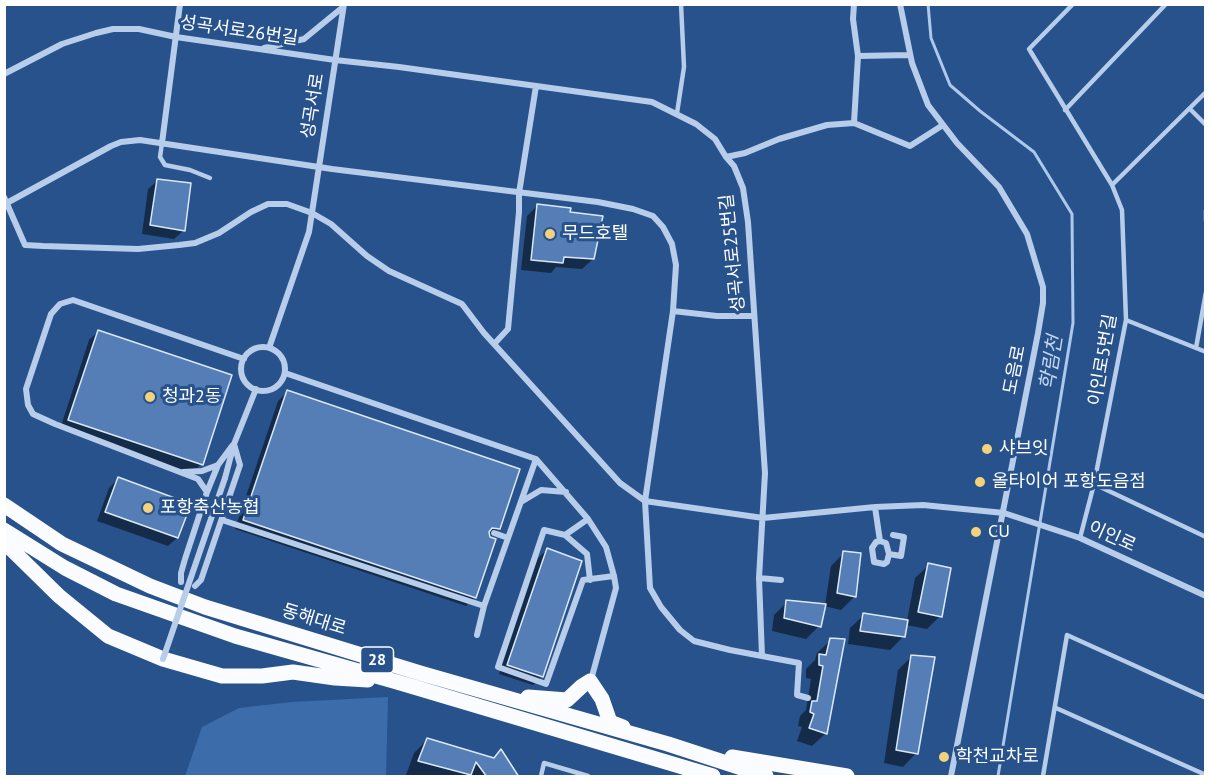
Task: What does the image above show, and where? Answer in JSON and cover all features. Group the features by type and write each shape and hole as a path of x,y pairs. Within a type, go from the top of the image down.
{"main road":[{"name":"동해대로","path":"4,506 62,544 150,586 205,607 668,744 766,777"},
{"path":"4,530 65,568 116,594 236,636 713,777"},
{"path":"4,542 60,596 108,636 163,659 222,676 262,676 293,672 335,678 397,682"},
{"path":"491,693 567,700 590,681 602,699 610,722 668,744 848,777"},
{"path":"641,755 682,777"}],"street":[{"path":"162,143 180,4"},
{"path":"854,4 853,19 858,56 854,123"},
{"name":"도음로","path":"900,4 910,55 928,105 957,143 999,188 1027,234 1043,286 1038,333 951,777"},
{"path":"260,49 304,39 344,5"},
{"name":"성곡서로","path":"269,348 309,232 344,5"},
{"name":"성곡서로26번길","path":"4,74 62,44 113,29 140,29 176,37 335,60"},
{"path":"858,56 910,55"},
{"name":"성곡서로25번길","path":"335,60 652,102 696,124 715,139 734,166 743,188 748,222 765,472 759,578 762,656"},
{"path":"495,343 508,329 519,194 536,86"},
{"path":"726,157 745,153 779,139 826,125 854,123 910,146 944,126"},
{"path":"645,501 620,483 526,381 495,343 483,333 462,304 389,271 367,256 331,224 312,213 287,204 268,204 219,233 195,243 179,245 138,249 43,246 25,245 6,201 121,142 140,140 519,194 610,204 633,208 653,216 663,226 672,244 676,265 673,311 645,501 650,588 661,607 680,630 694,641 799,663 797,695 808,698"},
{"path":"207,492 198,479 33,414 28,405 26,389 51,314 60,304 74,300 244,359"},
{"path":"673,311 717,316 754,316"},
{"path":"269,348 275,350 283,360 285,373 282,380 271,389 256,389 249,386 242,373 244,359 254,349 269,348"},
{"path":"285,373 536,459 588,519 606,547 614,576 616,588 607,628 590,681"},
{"path":"163,659 225,478 234,444 256,389"},
{"path":"181,582 185,559 207,492 218,465 234,444"},
{"path":"195,586 201,580 240,465 234,444"},
{"path":"477,635 484,606 536,459"},
{"path":"179,472 202,471 218,465"},
{"path":"520,503 541,490 566,492"},
{"name":"이인로","path":"645,501 764,518 875,507 923,505 1004,513 1080,538 1206,597"},
{"path":"875,507 880,541"},
{"path":"565,536 588,519"},
{"path":"222,520 484,606"},
{"path":"590,580 586,555 565,536 544,530 498,667 546,684 583,580 590,580 614,576"},
{"path":"494,533 508,538"},
{"path":"888,554 901,556 903,537 893,535"},
{"path":"880,541 886,543 888,554 887,562 880,565 874,562 872,548 880,541"},
{"path":"759,578 781,580"}],"lane":[{"path":"677,113 684,66 681,4"},
{"name":"이인로5번길","path":"1073,4 1029,49 1112,185 1122,210 1125,320 1094,484 1080,538"},
{"path":"1065,110 1166,4"},
{"path":"1112,185 1206,92"},
{"path":"1190,109 1206,124"},
{"path":"162,143 160,157 165,165 190,170 210,178"},
{"path":"1206,210 1206,221"},
{"path":"1196,348 1206,292"},
{"path":"1125,320 1206,352"},
{"path":"1094,484 1206,537"},
{"path":"1043,777 1067,635 1206,698"},
{"path":"1056,708 1206,775"},
{"path":"541,777 544,763 588,777"}],"shaded area":[{"path":"388,697 386,776 185,776 202,727 239,708 292,702"}],"building":[{"path":"157,179 191,183 185,231 150,225"},
{"path":"537,204 571,208 570,212 603,216 594,259 564,257 563,263 531,260"},
{"name":"청과2동","path":"98,330 232,375 203,465 68,420"},
{"path":"287,390 520,469 500,529 492,528 489,532 490,537 496,539 476,598 243,520"},
{"name":"포항축산농협","path":"118,477 191,504 178,538 105,512"},
{"path":"547,548 582,561 543,677 507,665"},
{"path":"843,551 861,553 856,597 837,593"},
{"path":"928,563 951,568 942,617 918,612"},
{"path":"786,600 826,604 821,627 784,618"},
{"path":"863,613 908,620 905,637 860,631"},
{"path":"830,638 845,639 827,734 809,728 814,714 810,712 812,701 817,701 823,666 819,665 819,654 826,655"},
{"path":"911,655 935,657 918,754 896,750"},
{"path":"427,738 494,758 501,749 519,777 487,777 476,762 471,775 418,761"}],"waterway":[{"name":"학림천","path":"928,4 931,38 950,85 1034,152 1072,214 1073,323 998,776"}],"place":[{"name":"무드호텔","path":"550,234"},
{"name":"청과2동","path":"150,397"},
{"name":"샤브잇","path":"987,449"},
{"name":"올타이어 포항도음점","path":"980,482"},
{"name":"포항축산농협","path":"148,508"},
{"name":"CU","path":"976,532"},
{"name":"학천교차로","path":"944,757"}]}
